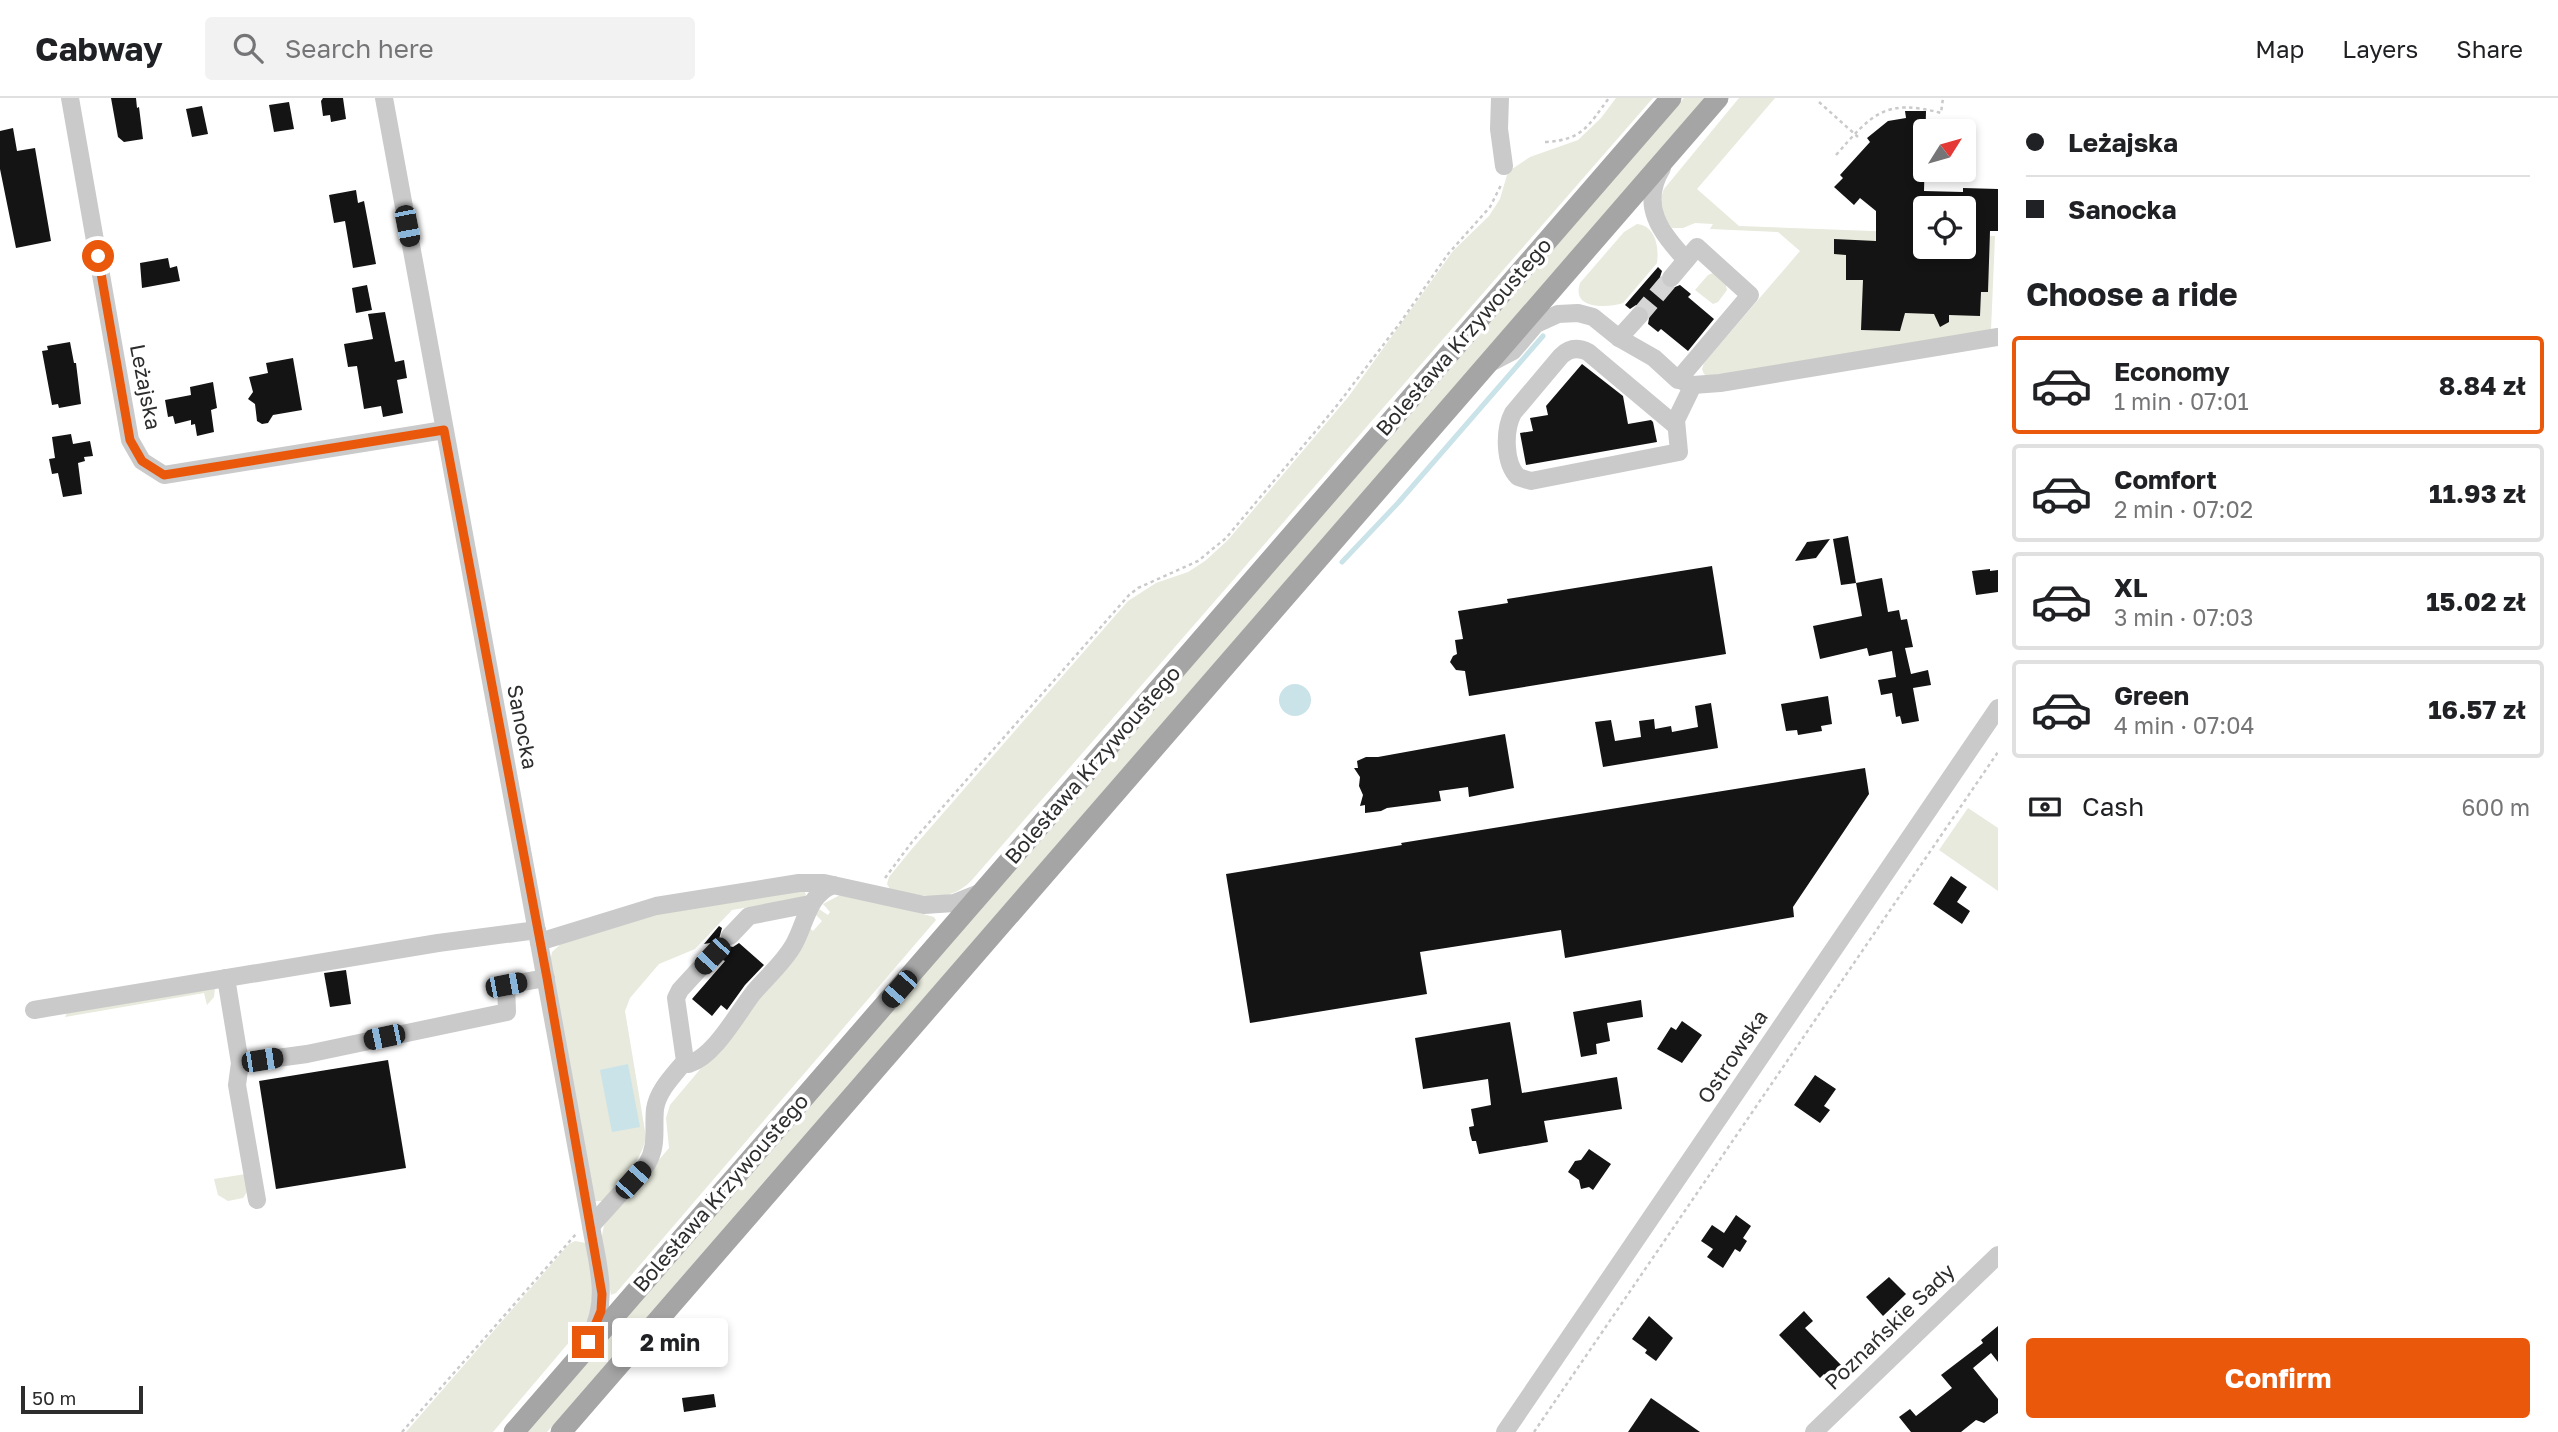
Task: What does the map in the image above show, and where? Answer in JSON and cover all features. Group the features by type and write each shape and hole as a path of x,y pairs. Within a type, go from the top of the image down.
{"main road":[{"name":"Bolesława Krzywoustego","path":"514,1432 1671,98"},
{"name":"Bolesława Krzywoustego","path":"561,1432 1718,98"}],"street":[{"name":"Leżajska","path":"70,98 130,440 142,461 164,475 444,430"},
{"name":"Sanocka","path":"384,98 591,1226 602,1305 595,1328 577,1359"},
{"path":"1500,98 1499,130 1504,166"},
{"path":"1672,151 1654,182 1651,201 1654,215 1664,233 1686,260"},
{"path":"1671,278 1697,247 1750,295 1686,382 1675,425 1679,453 1531,481 1518,477 1509,463 1509,422 1513,412 1560,356 1574,349 1588,352 1675,425"},
{"path":"1484,366 1513,351 1536,324 1558,314 1572,312 1593,317 1619,338 1654,358 1686,382 1720,383 1998,337"},
{"path":"1619,338 1639,316"},
{"name":"Ostrowska","path":"1505,1432 1998,708"},
{"path":"34,1010 438,943 538,936 656,906 799,883 833,885 930,905 959,902 985,889"},
{"path":"685,1061 689,1064 702,1057 789,952 810,904 823,890 833,885"},
{"path":"730,936 749,916 810,904"},
{"path":"591,1226 650,1159 655,1145 657,1101 664,1087 685,1061 676,998 680,990 715,953"},
{"path":"226,978 240,1063 237,1085 257,1200"},
{"path":"240,1063 307,1054 507,1012 506,985 547,978"},
{"name":"Poznańskie Sady","path":"1814,1432 1998,1255"}],"path":[{"path":"1545,142 1567,141 1588,127 1609,98"},
{"path":"1836,155 1857,136 1866,122 1883,111 1902,106 1941,113 1942,98"},
{"path":"1819,102 1857,136"},
{"path":"886,875 1129,595 1138,588 1198,561 1226,537 1335,408 1392,334 1448,254 1490,207 1501,186 1504,166"},
{"path":"1534,1432 1998,752"},
{"path":"402,1432 575,1234 591,1226"}],"shaded area":[{"path":"1616,98 1653,98 971,881 942,896 890,889 887,884 889,877 911,850 1128,601 1156,583 1188,572 1228,540 1349,396 1453,251 1489,216 1500,199 1507,175 1512,169 1530,157 1578,140 1601,118"},
{"path":"1684,98 1705,98 547,1432 525,1432"},
{"path":"1739,98 1775,98 1697,189 1739,226 1913,233 1913,259 1976,259 1976,235 1995,236 1991,330 1709,377 1702,369 1704,363 1800,251 1778,232 1710,229 1713,224 1695,223 1683,228 1672,228 1663,215 1660,200 1664,189"},
{"path":"1637,224 1652,233 1657,245 1657,263 1623,303 1600,306 1585,303 1579,292 1580,283 1624,232"},
{"path":"1713,273 1723,279 1727,290 1718,302 1713,304 1695,290"},
{"path":"1968,808 1998,828 1998,891 1939,850"},
{"path":"804,890 806,895 803,898 732,910 695,949 659,964 630,998 625,1011 646,1137 640,1155 629,1172 602,1201 595,1201 550,962 552,952 563,942 641,917"},
{"path":"840,895 855,896 934,917 936,920 616,1293 611,1295 601,1241 604,1225 669,1148 666,1118 670,1105 702,1067 805,924 813,931 822,921 814,913 819,909 828,915 830,912 823,904"},
{"path":"215,988 214,997 207,1005 204,993 65,1017 67,1013"},
{"path":"246,1174 247,1192 243,1198 228,1201 218,1195 214,1179"},
{"path":"575,1241 586,1243 590,1263 592,1290 588,1320 493,1432 406,1432 569,1244"}],"water":[{"path":"1295,684 1306,689 1311,700 1306,711 1295,716 1284,711 1279,700 1284,689"},
{"path":"628,1064 640,1127 612,1132 600,1070"}],"building":[{"path":"111,98 136,98 143,139 124,142 118,137"},
{"path":"323,98 343,98 346,119 331,122 330,115 323,116"},
{"path":"289,102 294,129 274,132 269,105"},
{"path":"202,106 208,134 192,137 186,109"},
{"path":"1905,111 1926,111 1926,119 1913,119 1913,182 1924,182 1924,191 1998,189 1998,231 1990,231 1988,292 1981,292 1980,316 1949,315 1949,322 1940,327 1934,314 1905,313 1900,331 1861,330 1863,280 1846,280 1846,255 1834,254 1834,239 1876,241 1876,211 1860,198 1854,205 1834,187 1843,178 1840,175 1870,142 1867,138 1888,121 1906,118"},
{"path":"13,128 17,151 35,148 51,241 16,248 0,169 0,131"},
{"path":"356,190 358,203 364,201 376,264 353,268 345,221 334,223 329,195"},
{"path":"168,258 170,268 177,266 180,281 142,288 140,263"},
{"path":"1658,267 1662,271 1660,277 1663,286 1670,289 1680,285 1691,294 1688,297 1714,319 1688,351 1661,329 1658,332 1648,324 1650,313 1646,307 1636,305 1630,309 1625,305"},
{"path":"367,285 372,310 356,313 352,288"},
{"path":"385,312 395,362 404,360 407,378 397,380 403,413 383,417 381,406 364,409 357,366 348,367 344,344 373,339 368,314"},
{"path":"70,342 76,363 81,404 59,408 58,404 52,405 42,351 48,350 47,346"},
{"path":"293,358 302,410 273,415 268,423 262,424 257,421 255,404 248,399 253,392 249,377 268,373 266,363"},
{"path":"1582,364 1623,396 1628,424 1651,420 1653,422 1657,442 1526,465 1520,433 1533,431 1530,418 1548,415 1546,406"},
{"path":"213,382 217,408 211,410 214,432 197,436 195,424 191,425 191,420 175,424 173,416 168,417 165,400 191,395 190,387"},
{"path":"71,434 73,444 90,441 93,456 84,457 85,461 78,463 82,494 63,497 58,473 52,474 49,459 55,458 52,437"},
{"path":"1848,536 1856,583 1841,585 1833,539"},
{"path":"1830,539 1816,558 1795,561 1807,542"},
{"path":"1712,566 1726,654 1469,696 1465,671 1456,670 1450,662 1457,654 1455,640 1463,639 1458,611 1508,603 1507,599"},
{"path":"1998,570 1998,592 1976,595 1972,571"},
{"path":"1882,578 1888,612 1899,610 1901,620 1907,619 1913,647 1905,648 1911,674 1928,670 1931,685 1913,688 1919,721 1902,724 1900,716 1896,717 1892,693 1881,695 1878,680 1896,677 1892,651 1869,656 1867,648 1820,659 1813,626 1862,616 1856,583"},
{"path":"1828,696 1832,724 1821,726 1822,731 1798,735 1797,730 1786,731 1781,704"},
{"path":"1711,703 1718,748 1603,767 1595,722 1611,720 1615,741 1641,737 1639,721 1654,719 1655,729 1671,726 1672,732 1698,727 1695,706"},
{"path":"1505,734 1514,788 1469,797 1468,787 1439,791 1441,801 1365,813 1365,805 1360,806 1363,795 1359,786 1360,777 1354,768 1358,768 1357,761 1366,757"},
{"path":"1865,768 1869,794 1793,907 1794,917 1565,958 1561,930 1420,952 1427,994 1250,1023 1226,874"},
{"path":"1951,876 1967,887 1957,902 1970,911 1962,924 1933,904"},
{"path":"719,926 722,928 719,939 723,945 733,947 739,943 764,965 727,1010 721,1005 712,1016 692,999 725,961 725,950 721,944 704,944"},
{"path":"346,970 351,1004 330,1007 324,973"},
{"path":"1641,1000 1643,1017 1607,1023 1610,1041 1596,1044 1597,1054 1581,1057 1573,1012"},
{"path":"1682,1021 1702,1035 1682,1063 1657,1049 1671,1027 1676,1030"},
{"path":"1510,1022 1522,1093 1617,1077 1622,1109 1544,1121 1548,1142 1479,1154 1476,1141 1472,1141 1470,1134 1469,1127 1474,1126 1471,1109 1491,1105 1488,1079 1423,1089 1415,1038"},
{"path":"388,1060 406,1168 276,1189 259,1081"},
{"path":"1815,1075 1836,1089 1824,1106 1830,1110 1820,1123 1794,1105"},
{"path":"1589,1149 1611,1164 1593,1190 1589,1187 1581,1189 1579,1180 1568,1172 1575,1161 1581,1160"},
{"path":"1736,1215 1751,1226 1743,1238 1747,1241 1740,1252 1735,1249 1723,1268 1707,1257 1713,1249 1701,1241 1712,1225 1724,1233"},
{"path":"1889,1277 1906,1294 1883,1316 1866,1297"},
{"path":"1804,1311 1813,1321 1805,1328 1842,1366 1829,1379 1824,1374 1820,1378 1779,1335"},
{"path":"1649,1316 1673,1338 1656,1361 1632,1339"},
{"path":"1998,1326 1998,1362 1991,1353 1973,1368 1998,1399 1998,1413 1984,1423 1976,1420 1961,1432 1911,1432 1899,1417 1910,1409 1916,1416 1952,1388 1941,1375 1983,1343 1981,1340"},
{"path":"714,1394 716,1407 684,1412 682,1398"},
{"path":"1651,1398 1700,1432 1628,1432"}],"waterway":[{"path":"1342,562 1398,503 1543,336"}],"tunnel":[{"path":"1639,316 1671,278"}],"route":[{"path":"98,256 130,440 142,461 164,475 444,430 547,978 602,1294 601,1311 588,1342"}]}
